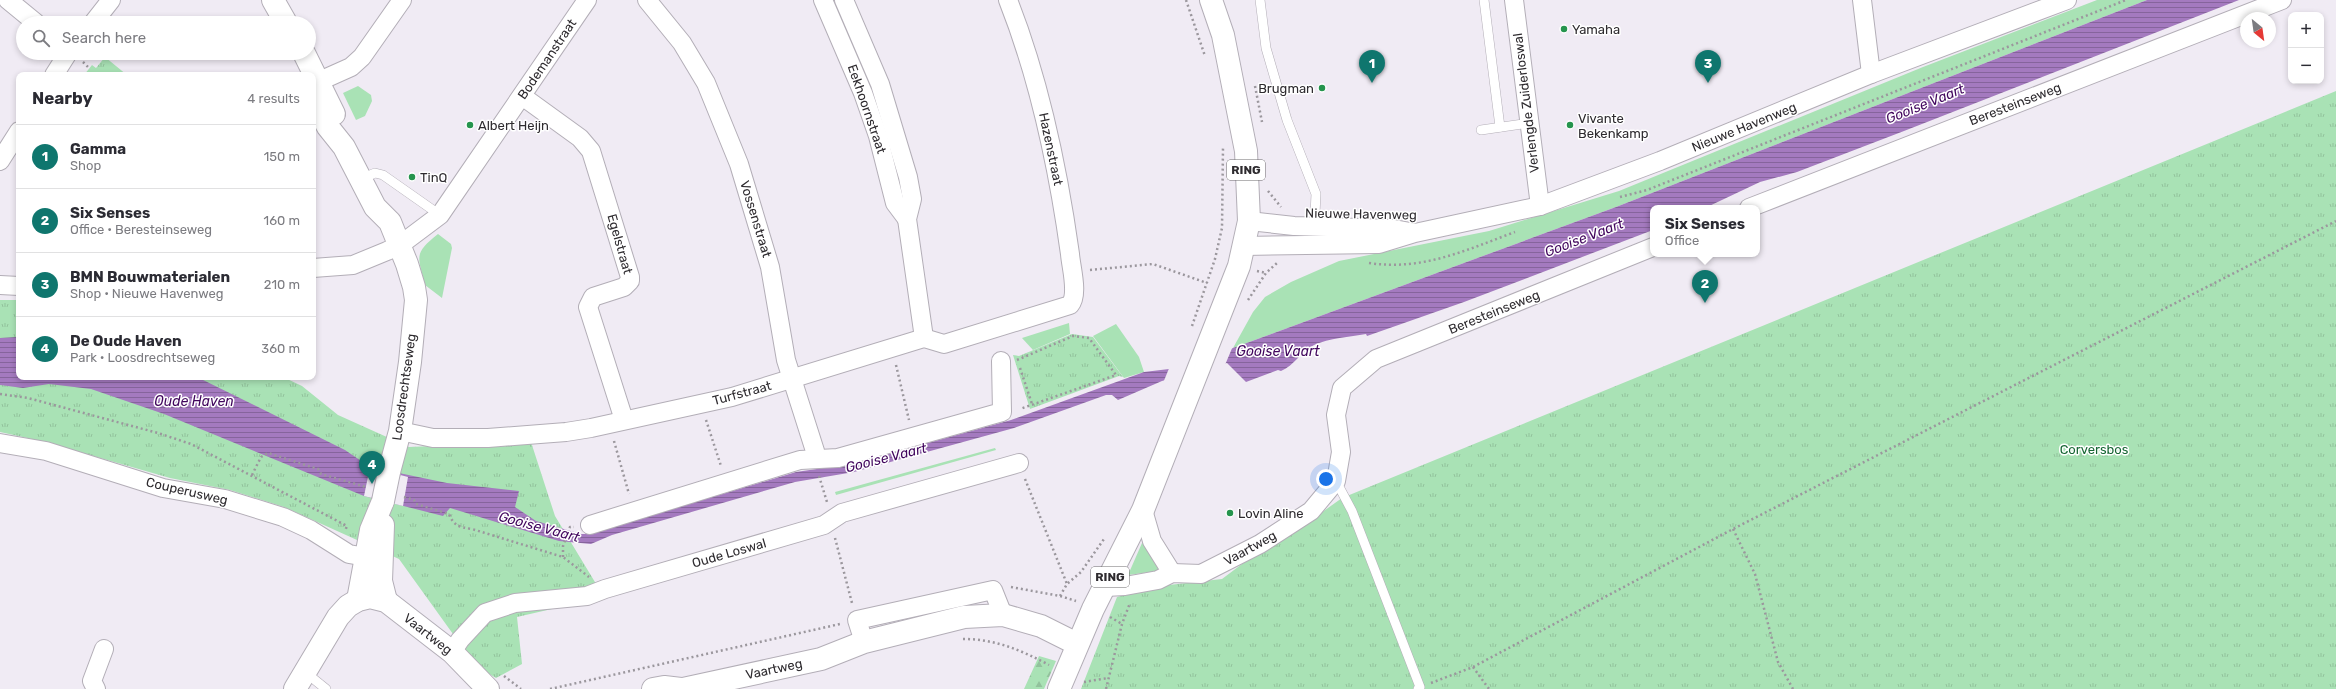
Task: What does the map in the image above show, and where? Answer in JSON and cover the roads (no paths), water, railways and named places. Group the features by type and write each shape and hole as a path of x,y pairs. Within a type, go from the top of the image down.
{"street":[{"path":"8,0 27,16"},
{"path":"98,16 111,0"},
{"path":"316,83 351,67 362,57 402,0"},
{"name":"Bodemanstraat","path":"316,268 353,265 394,248 440,215 587,0"},
{"name":"Vossenstraat","path":"647,0 682,43 706,83 739,164 765,247 779,313 786,360 815,451 815,458"},
{"name":"Eekhoornstraat","path":"823,0 863,93 878,136 895,203 907,220"},
{"name":"Eekhoornstraat","path":"844,0 878,78 899,144 912,200 907,220 924,338"},
{"name":"Hazenstraat","path":"924,338 944,344 1065,307 1073,301 1072,272 1066,227 1050,138 1026,52 1008,0"},
{"name":"RING","path":"1059,689 1077,644 1143,510 1239,266 1244,246 1249,221 1246,151 1242,125 1222,35 1211,0"},
{"name":"Verlengde Zuiderloswal","path":"1514,0 1540,206"},
{"path":"1862,0 1871,74"},
{"name":"Nieuwe Havenweg","path":"1244,246 1379,244 1415,233 1540,206 1660,161 1871,74 2067,0"},
{"name":"Beresteinseweg","path":"1756,205 2282,0"},
{"path":"56,72 64,60"},
{"name":"Loosdrechtseweg","path":"296,60 304,72"},
{"name":"Loosdrechtseweg","path":"306,60 309,72"},
{"name":"Loosdrechtseweg","path":"316,96 328,127 344,148 361,179 375,207 377,222 394,248 406,306 413,320 410,362 400,431 383,501 381,581 386,601"},
{"name":"Egelstraat","path":"522,96 580,138 594,157 630,281 624,287 593,297 588,307 624,420"},
{"path":"0,161 16,136"},
{"name":"Nieuwe Havenweg","path":"1249,221 1280,225 1315,220 1394,229 1415,233"},
{"name":"Beresteinseweg","path":"1342,388 1376,359 1650,248"},
{"path":"0,285 16,286"},
{"name":"Turfstraat","path":"400,431 433,438 488,438 566,432 624,420 643,418 732,397 924,338"},
{"path":"590,525 800,460 815,458 838,458 1002,412 1001,361"},
{"name":"Vaartweg","path":"1105,587 1124,586 1158,580 1172,573 1201,574 1260,544 1311,511 1336,480 1341,452 1336,415 1342,388"},
{"name":"Couperusweg","path":"0,443 46,451 163,488 232,501 283,517 311,530 349,554 366,557"},
{"name":"Oude Loswal","path":"452,652 485,612 515,603 587,596 605,589 824,525 842,513 1019,463"},
{"name":"Loosdrechtseweg","path":"358,600 371,530 383,501"},
{"path":"1143,510 1152,541 1172,573"},
{"path":"864,642 856,620 993,590 1003,614"},
{"name":"Vaartweg","path":"358,600 370,597 386,601 452,652 488,689"},
{"path":"300,680 338,617 348,606 358,600"},
{"name":"Vaartweg","path":"653,689 664,687 682,689 821,659 864,642 964,617 1003,614 1041,626 1077,644"},
{"path":"96,689 92,681 104,649"}],"lane":[{"path":"1260,0 1266,48 1288,120 1316,194 1315,220"},
{"path":"1484,0 1500,127"},
{"path":"1481,130 1529,123"},
{"path":"361,179 375,173 383,175 440,215"},
{"path":"1336,480 1352,511 1419,688"},
{"path":"300,680 326,689"}],"water":[{"path":"2147,0 2239,0 1797,172 1760,182 1711,205 1650,205 1650,231 1464,302 1367,336 1366,334 1333,339 1314,345 1281,371 1278,370 1246,382 1227,363 1162,381 1118,400 1112,395 1106,395 1014,428 854,472 795,482 612,535 591,544 559,541 450,508 443,516 364,496 164,414 91,389 49,384 23,388 0,385 0,338 16,337 16,380 203,380 345,450 370,467 447,483 519,491 515,507 536,521 581,534 588,534 796,472 851,464 1011,420 1144,372 1169,369 1233,348 1616,207"}],"place":[{"name":"Yamaha","path":"1564,29"},
{"name":"Gamma","path":"1372,83"},
{"name":"BMN Bouwmaterialen","path":"1708,83"},
{"name":"Brugman","path":"1322,88"},
{"name":"Albert Heijn","path":"470,125"},
{"name":"Vivante Bekenkamp","path":"1570,125"},
{"name":"TinQ","path":"412,177"},
{"name":"Six Senses","path":"1705,303"},
{"name":"De Oude Haven","path":"372,484"},
{"name":"Lovin Aline","path":"1230,513"}],"water label":[{"name":"Gooise Vaart","path":"1925,104"},
{"name":"Gooise Vaart","path":"1584,238"},
{"name":"Gooise Vaart","path":"1278,351"},
{"name":"Oude Haven","path":"194,401"},
{"name":"Gooise Vaart","path":"886,458"},
{"name":"Gooise Vaart","path":"539,527"}],"park label":[{"name":"Corversbos","path":"2094,449"}]}
